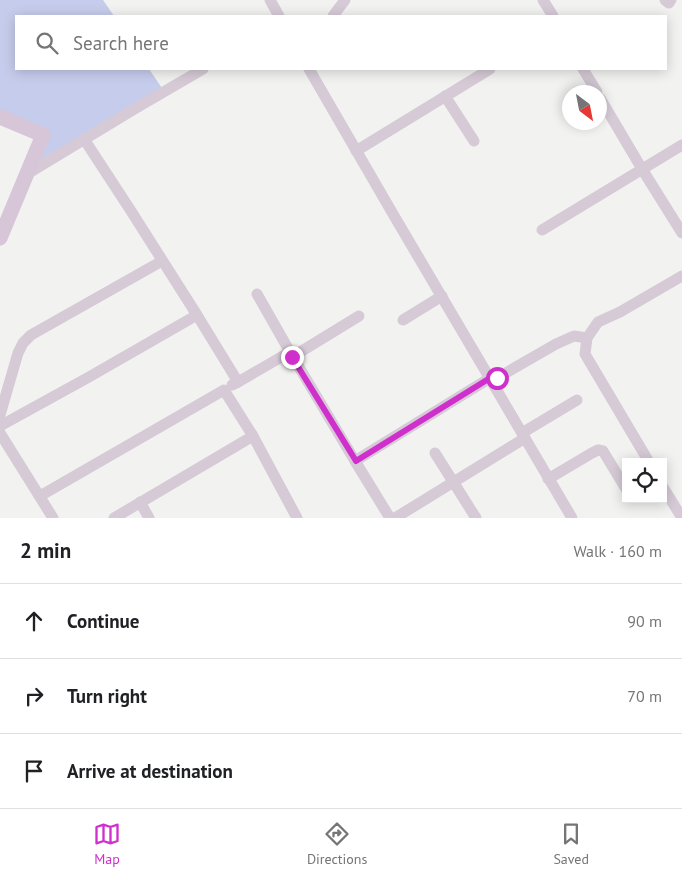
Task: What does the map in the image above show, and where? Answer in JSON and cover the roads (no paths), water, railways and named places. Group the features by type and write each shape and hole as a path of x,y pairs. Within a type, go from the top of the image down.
{"street":[{"path":"270,0 278,15"},
{"path":"334,15 345,0"},
{"path":"543,0 552,15"},
{"path":"664,0 669,3 671,0"},
{"path":"27,174 201,70"},
{"path":"310,70 572,518"},
{"path":"356,151 488,70"},
{"path":"584,70 592,85"},
{"path":"445,96 474,141"},
{"path":"607,110 682,233"},
{"path":"0,117 44,135 0,238"},
{"path":"84,140 238,382"},
{"path":"542,230 682,145"},
{"path":"0,415 18,353 27,338 162,261"},
{"path":"647,458 585,354 587,338 598,322 620,312 682,276"},
{"path":"257,294 291,355 390,518"},
{"path":"403,320 442,296"},
{"path":"0,426 197,315"},
{"path":"40,496 238,382 291,355 359,316"},
{"path":"356,461 490,378 497,378 556,344 574,336 587,338"},
{"path":"224,390 253,436 297,518"},
{"path":"395,518 454,482 577,400"},
{"path":"0,433 53,518"},
{"path":"114,518 253,436"},
{"path":"548,478 598,450 603,451 622,482"},
{"path":"435,453 476,518"},
{"path":"667,494 682,518"},
{"path":"140,502 149,518"}]}
